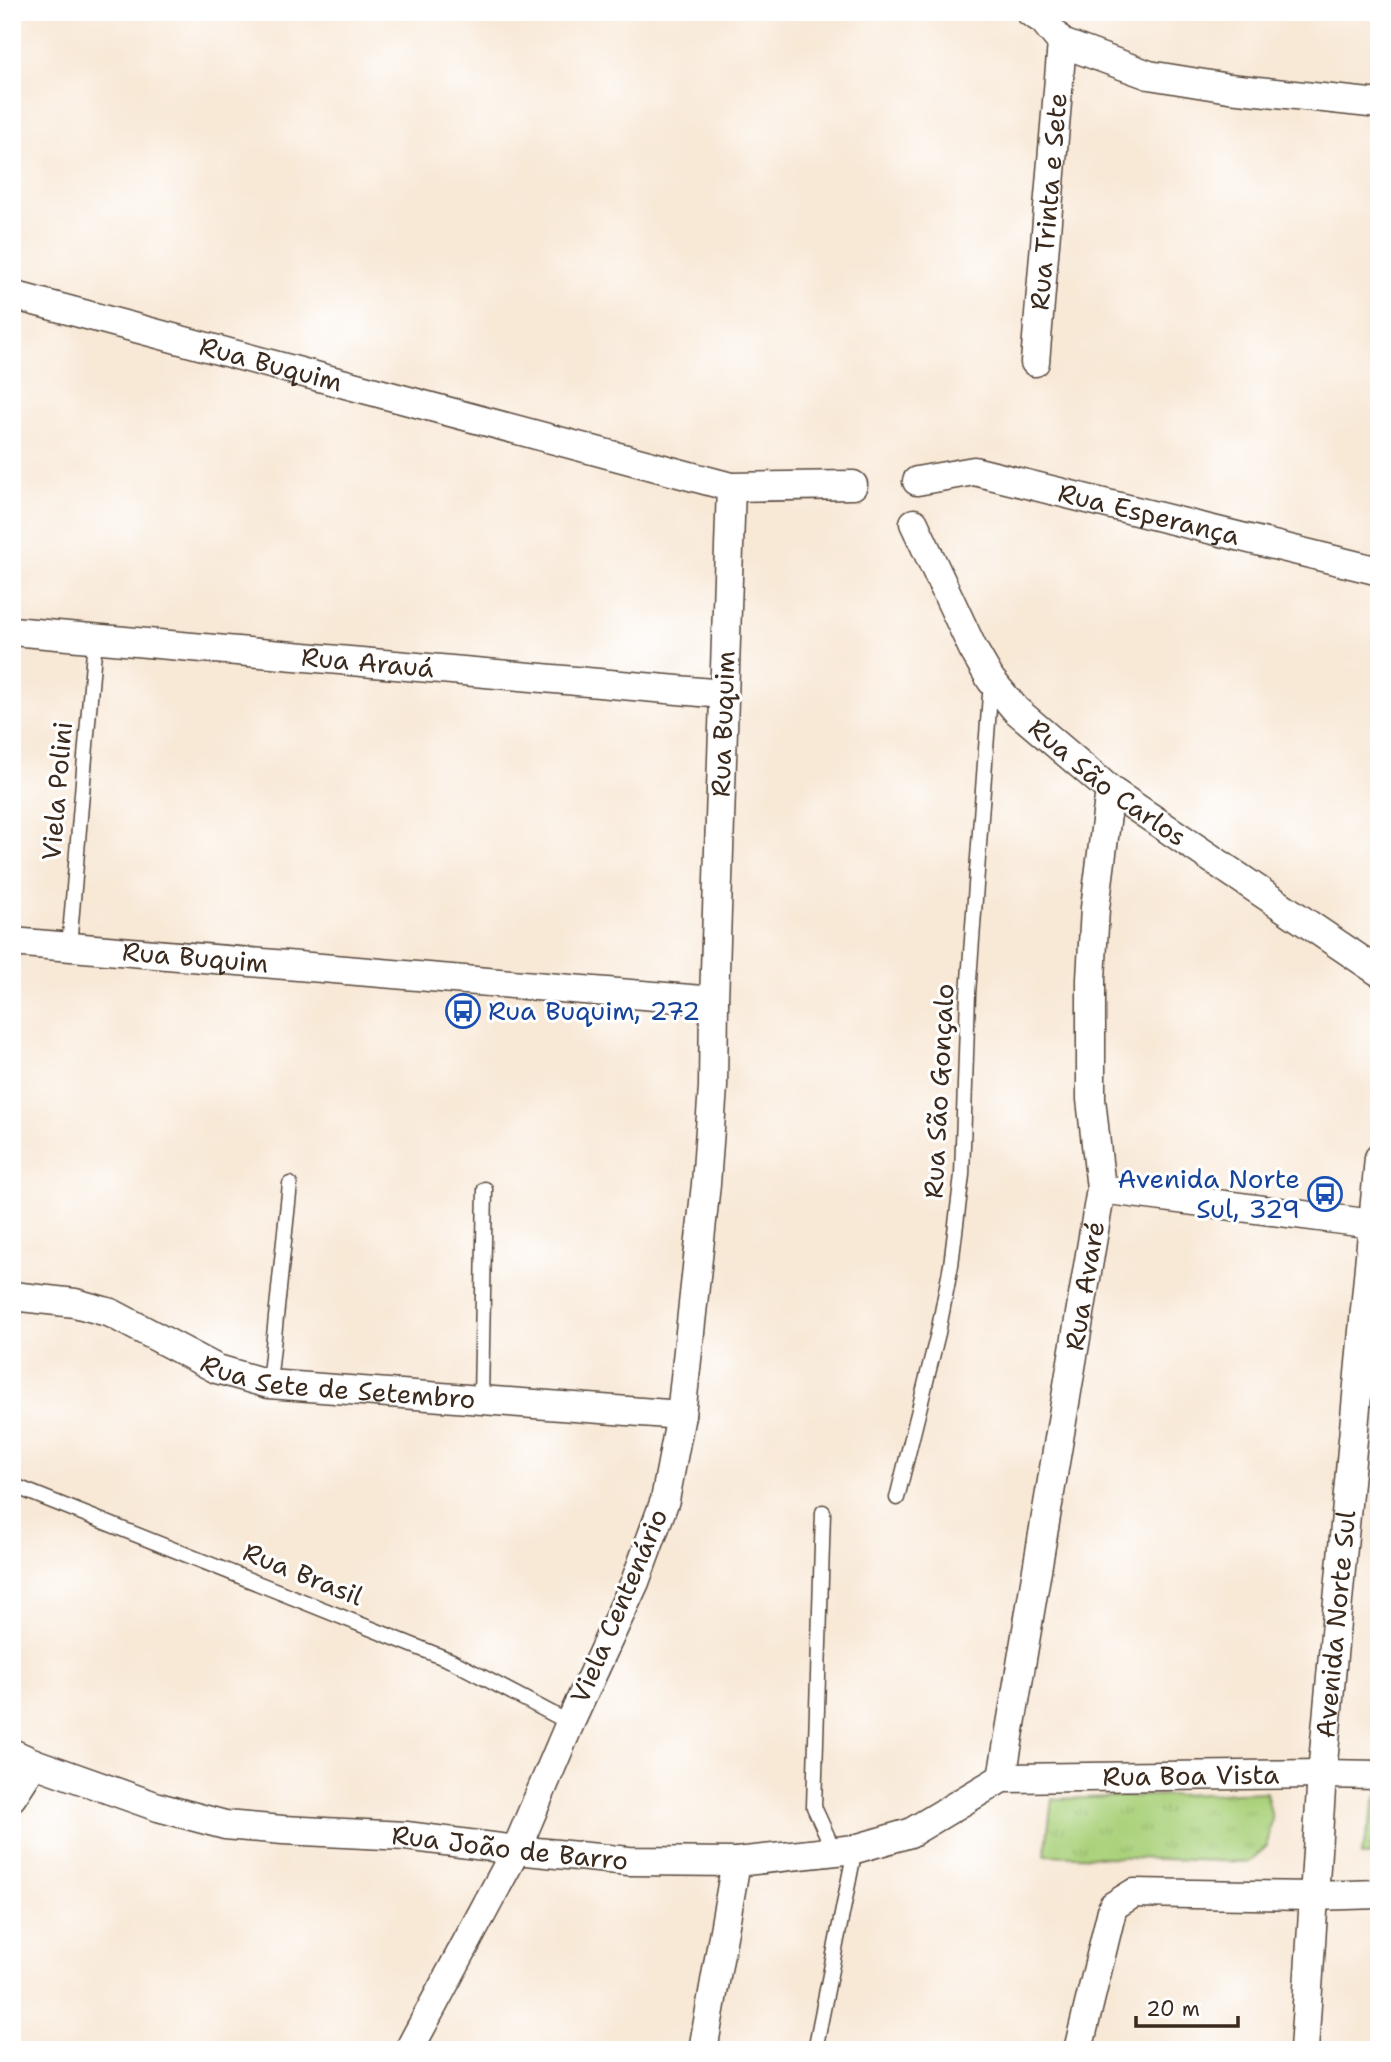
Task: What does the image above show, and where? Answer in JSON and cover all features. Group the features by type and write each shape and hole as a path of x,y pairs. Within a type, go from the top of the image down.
{"street":[{"path":"1030,12 1043,20 1062,43 1149,75 1229,88 1379,104"},
{"name":"Rua Trinta e Sete","path":"1035,362 1062,43"},
{"name":"Rua Buquim","path":"12,295 731,487 714,1001 12,942"},
{"name":"Rua Esperança","path":"917,481 974,471 1379,571"},
{"path":"731,487 853,485"},
{"name":"Rua São Carlos","path":"915,523 973,649 991,680 1016,710 1110,790 1379,972"},
{"name":"Rua Arauá","path":"12,631 723,694"},
{"name":"Rua Avaré","path":"1002,1779 1101,1189 1091,1099 1091,979 1095,908 1110,790"},
{"name":"Viela Centenário","path":"409,2050 516,1850 570,1723 635,1582 665,1500 681,1415 706,1184 713,1087 714,1001"},
{"name":"Avenida Norte Sul","path":"1304,2050 1322,1774 1371,1326 1373,1224 1379,1158"},
{"path":"1101,1189 1373,1224"},
{"name":"Rua Sete de Setembro","path":"12,1296 75,1303 111,1313 217,1369 270,1384 681,1415"},
{"path":"12,1797 23,1758"},
{"name":"Rua João de Barro","path":"23,1758 158,1807 225,1825 406,1836 629,1861 736,1863 845,1850 910,1833 1002,1779"},
{"name":"Rua Boa Vista","path":"1002,1779 1322,1774 1379,1776"},
{"path":"703,2050 736,1863"},
{"path":"1077,2050 1113,1906 1134,1893 1314,1896 1379,1894"}],"lane":[{"name":"Viela Polini","path":"69,947 95,639"},
{"name":"Rua São Gonçalo","path":"897,1498 939,1333 962,1175 968,994 991,680"},
{"path":"270,1384 290,1184"},
{"path":"481,1399 485,1189"},
{"name":"Rua Brasil","path":"12,1485 452,1661 570,1723"},
{"path":"815,2050 845,1850 814,1807 823,1512"}],"green space":[{"path":"1266,1792 1272,1818 1267,1846 1249,1862 1045,1855 1052,1799"},
{"path":"1377,1795 1379,1855 1361,1856"}],"place":[{"name":"Rua Buquim, 272","path":"463,1011"},
{"name":"Avenida Norte Sul, 329","path":"1325,1194"}]}
